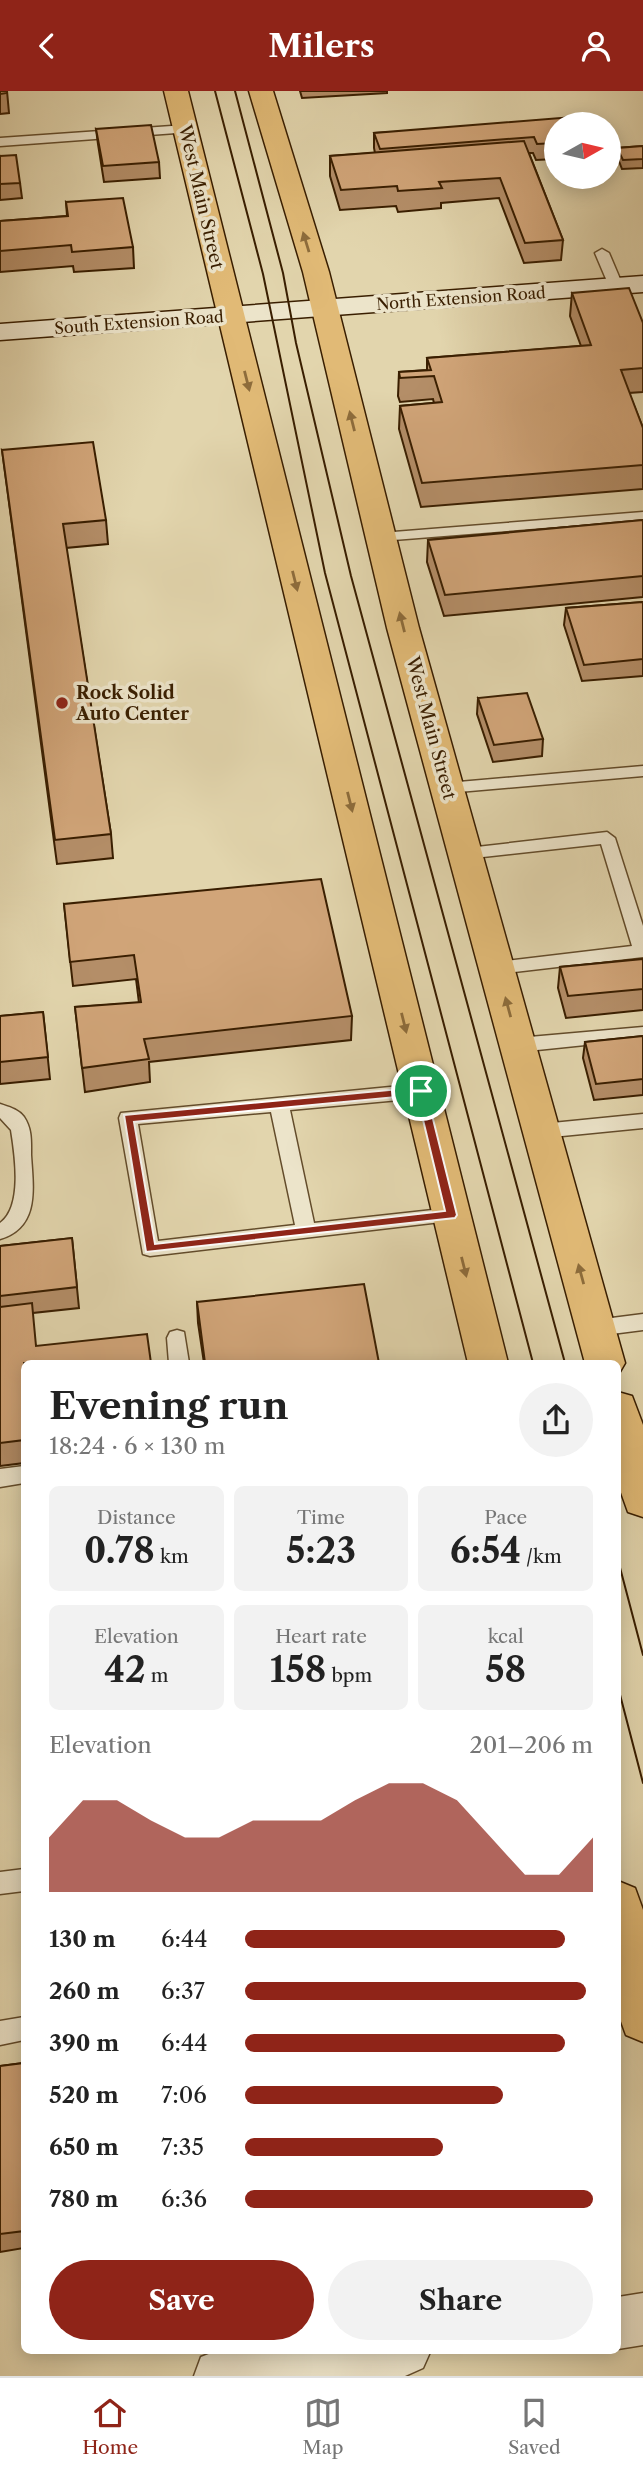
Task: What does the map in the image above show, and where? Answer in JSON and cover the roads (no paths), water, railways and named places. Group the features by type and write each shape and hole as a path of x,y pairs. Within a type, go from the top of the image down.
{"main road":[{"name":"West Main Street","path":"176,91 487,1360"},
{"name":"West Main Street","path":"261,91 324,308 447,788 604,1360"},
{"path":"621,1419 643,1500"},
{"path":"621,1917 643,2019"}],"street":[{"name":"North Extension Road","path":"279,311 630,290"},
{"name":"South Extension Road","path":"0,332 279,311"},
{"path":"621,2323 643,2319"},
{"path":"220,2376 284,2372 383,2354"}],"lane":[{"path":"0,142 186,129"},
{"path":"603,253 630,290"},
{"path":"381,537 643,516"},
{"path":"447,788 643,771"},
{"path":"465,853 607,838 642,951 496,968"},
{"path":"518,1045 643,1033"},
{"path":"421,1091 128,1118 150,1249 451,1215"},
{"path":"279,1104 306,1230"},
{"path":"0,1111 9,1113 20,1125 26,1197 19,1218 8,1229 0,1232"},
{"path":"542,1131 643,1122"},
{"path":"596,1328 643,1322"},
{"path":"177,1338 179,1360"},
{"path":"0,1478 21,1475"},
{"path":"0,1883 21,1880"},
{"path":"0,2033 21,2030"}],"tram line":[{"path":"215,91 263,274 325,573 532,1360"},
{"path":"235,91 283,273 296,343 351,576 564,1360"},
{"path":"621,1571 643,1655"},
{"path":"621,1699 643,1783"}],"place":[{"name":"Rock Solid Auto Center","path":"62,703"}]}
